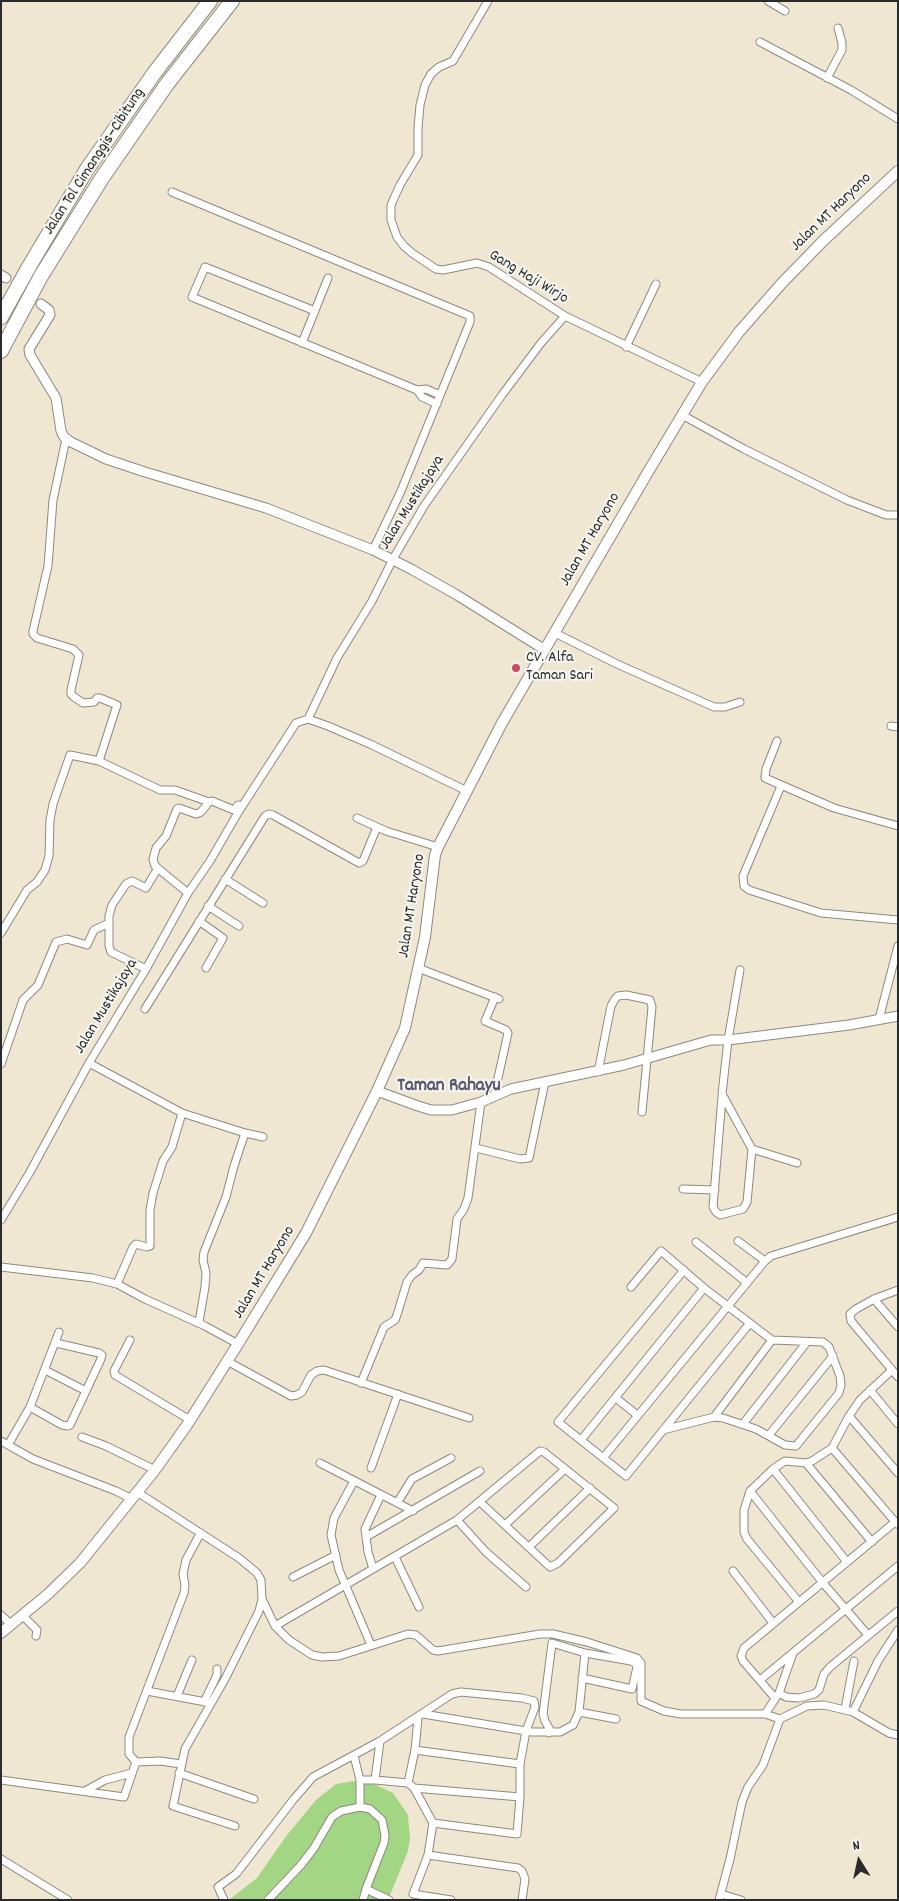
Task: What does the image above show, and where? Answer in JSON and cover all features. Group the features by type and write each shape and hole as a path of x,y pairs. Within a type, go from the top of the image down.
{"highway":[{"name":"Jalan Tol Cimanggis–Cibitung","path":"1,317 88,169 155,72 210,1"},
{"name":"Jalan Tol Cimanggis–Cibitung","path":"1,351 41,276 102,178 167,84 232,1"}],"main road":[{"name":"Jalan MT Haryono","path":"1,1633 48,1594 80,1563 156,1470 190,1420 306,1234 377,1091 405,1028 425,937 434,861 438,847 502,723 702,382 739,332 782,283 824,240 898,171"}],"street":[{"name":"Gang Haji Wirjo","path":"488,1 453,61 439,67 431,74 425,85 420,105 418,155 395,195 392,205 391,220 397,237 404,246 436,269 443,270 469,264 483,264 564,316 702,382"},
{"path":"768,1 785,11"},
{"path":"827,78 842,50 838,28"},
{"path":"760,42 898,119"},
{"path":"172,192 468,314 470,322 402,491 373,550"},
{"path":"315,311 205,267 192,298 417,390 426,389 440,395"},
{"path":"302,343 328,278"},
{"path":"626,346 656,284"},
{"path":"41,304 49,310 50,315 29,349 34,363 56,398 61,431 66,439 106,459 266,508 373,550 393,559 457,595 545,650"},
{"name":"Jalan Mustikajaya","path":"1,1220 30,1172 89,1063 146,969 188,893 210,861 290,730 296,723 304,720 337,658 372,601 393,559 414,524 446,474 502,394 564,316"},
{"path":"417,390 422,397 437,404"},
{"path":"682,415 744,449 847,500 886,515 898,515"},
{"path":"66,439 53,500 49,560 33,634 37,638 73,649 80,655 71,690 71,694 74,697 83,704 94,702 97,698 100,698 117,705 99,761"},
{"path":"555,633 616,664 714,707 725,707 740,702"},
{"path":"1,933 28,890 37,882 45,870 49,856 50,820 53,804 68,757 73,754 99,761 160,790 175,790 209,802 213,801 234,810 288,728 293,722 304,720 370,744 467,791"},
{"path":"777,741 765,775 768,780 834,808 898,826"},
{"path":"781,786 743,876 744,886 749,890 821,913 898,920"},
{"path":"188,893 153,865 154,855 156,848 166,836 177,809 196,814 201,812 209,802"},
{"path":"145,1009 267,814 273,815 359,863 363,861 378,827"},
{"path":"357,818 438,847"},
{"path":"146,969 112,952 109,946 109,923 112,904 126,884 132,881 146,888 158,868"},
{"path":"225,879 263,903"},
{"path":"208,906 239,926"},
{"path":"199,921 223,938 206,968"},
{"path":"1,1064 23,1000 38,985 56,942 67,939 87,945 94,930 109,923"},
{"path":"879,1019 898,946"},
{"path":"418,968 497,998 485,1022 508,1032 494,1096"},
{"path":"722,1094 752,1149 747,1202 743,1209 720,1214 713,1207 714,1190 722,1094 728,1040 740,970"},
{"path":"598,1072 611,1006 615,999 621,995 646,998 652,1007 642,1112"},
{"path":"377,1091 418,1106 436,1110 452,1110 481,1102 511,1089 598,1072 647,1060 700,1042 849,1025 898,1016"},
{"path":"89,1063 182,1113 245,1134 263,1136"},
{"path":"476,1148 520,1159 529,1158 544,1082"},
{"path":"361,1382 384,1327 395,1320 412,1275 419,1270 423,1263 447,1265 452,1259 457,1219 464,1210 468,1198 481,1102"},
{"path":"117,1284 133,1247 136,1244 150,1246 150,1210 153,1193 163,1161 172,1146 182,1113"},
{"path":"199,1322 206,1273 203,1260 204,1252 226,1196 245,1134"},
{"path":"752,1149 797,1163"},
{"path":"683,1189 714,1190"},
{"path":"603,1458 765,1260 771,1256 898,1217"},
{"path":"738,1241 765,1260"},
{"path":"696,1242 746,1282"},
{"path":"631,1287 661,1251 704,1288 772,1340 823,1342 829,1347 840,1376 841,1385 839,1393 796,1446 785,1445 744,1424 714,1417 663,1430"},
{"path":"1,1267 93,1278 117,1284 145,1299 199,1322 238,1344"},
{"path":"684,1270 558,1422 626,1476 750,1323"},
{"path":"581,1440 704,1288"},
{"path":"898,1290 874,1299 856,1308 850,1314 851,1321 898,1377"},
{"path":"874,1299 898,1327"},
{"path":"59,1332 30,1406 5,1443 33,1459 116,1491 135,1496 239,1558 257,1573 261,1580 262,1599 259,1611 192,1735 181,1764 173,1806 235,1826"},
{"path":"130,1340 114,1371 115,1375 190,1420"},
{"path":"714,1417 772,1340"},
{"path":"30,1406 68,1426 102,1354 56,1342"},
{"path":"744,1424 807,1342"},
{"path":"768,1435 833,1356"},
{"path":"227,1361 291,1396 302,1392 311,1376 319,1370 329,1371 469,1418"},
{"path":"44,1370 86,1391"},
{"path":"799,1602 744,1532 744,1510 750,1491 773,1469 785,1461 806,1462 820,1458 832,1448 860,1400 892,1370"},
{"path":"870,1390 898,1424"},
{"path":"371,1468 398,1394"},
{"path":"616,1398 637,1416"},
{"path":"849,1416 898,1473"},
{"path":"82,1438 106,1446 156,1470"},
{"path":"832,1448 897,1523 773,1623 742,1651 743,1661 777,1696 799,1698 814,1694 818,1690 824,1674 830,1667 898,1611"},
{"path":"275,1626 458,1520 540,1451 544,1452 613,1506 613,1509 558,1563 550,1567 480,1502"},
{"path":"397,1503 412,1479 451,1458"},
{"path":"806,1462 872,1542"},
{"path":"320,1463 412,1511"},
{"path":"505,1525 565,1469"},
{"path":"773,1469 847,1562"},
{"path":"366,1537 480,1471"},
{"path":"354,1480 332,1526 331,1535 339,1570 371,1645"},
{"path":"530,1547 590,1488"},
{"path":"750,1491 868,1635"},
{"path":"373,1568 365,1529 381,1495"},
{"path":"458,1520 486,1552 526,1586"},
{"path":"136,1762 129,1754 129,1737 184,1593 183,1568 200,1534"},
{"path":"293,1577 336,1555"},
{"path":"395,1557 418,1607"},
{"path":"760,1680 898,1566"},
{"path":"733,1571 773,1623"},
{"path":"262,1599 275,1626 289,1640 312,1655 322,1657 339,1656 408,1634 416,1635 433,1650 438,1651 540,1634 553,1634 587,1642 637,1658 641,1663 640,1700 664,1712 681,1714 765,1714 780,1719"},
{"path":"1,1615 12,1625"},
{"path":"23,1616 37,1630 36,1636"},
{"path":"853,1712 878,1661 898,1630"},
{"path":"549,1733 549,1726 545,1721 544,1714 552,1643 585,1653 631,1661 637,1667 632,1689 582,1678"},
{"path":"420,1716 540,1733 567,1730 577,1719 579,1712 585,1653"},
{"path":"765,1714 777,1696 793,1653"},
{"path":"177,1696 192,1660"},
{"path":"845,1709 854,1661"},
{"path":"208,1703 218,1669"},
{"path":"147,1691 208,1703"},
{"path":"224,1900 218,1887 236,1874 313,1777 380,1741 452,1694 461,1692 531,1699 534,1701 535,1707 520,1764 517,1834 433,1823"},
{"path":"741,1900 720,1897 748,1787 762,1765 780,1719 797,1710 816,1705 845,1709 889,1733 898,1735"},
{"path":"579,1712 616,1719"},
{"path":"420,1716 411,1786 433,1823 428,1855 411,1897 451,1900"},
{"path":"375,1780 380,1741"},
{"path":"415,1750 520,1764"},
{"path":"354,1756 360,1780 360,1807"},
{"path":"136,1762 160,1761 181,1764"},
{"path":"1,1780 124,1797 136,1762"},
{"path":"84,1791 104,1780 132,1773"},
{"path":"179,1773 254,1799"},
{"path":"360,1780 375,1780 411,1786 520,1797"},
{"path":"268,1900 314,1848 332,1817 341,1811 360,1807 370,1810 382,1820 385,1835 363,1900"},
{"path":"428,1855 518,1868 522,1871 525,1879 522,1900"},
{"path":"1,1859 68,1900"},
{"path":"366,1889 389,1900"}],"green space":[{"path":"354,1781 376,1785 393,1793 408,1815 410,1839 408,1851 388,1900 229,1900 257,1878 287,1835 316,1800 336,1784"}],"place":[{"name":"CV. Alfa Taman Sari","path":"516,668"}],"district":[{"name":"Taman Rahayu","path":"449,1087"}]}
